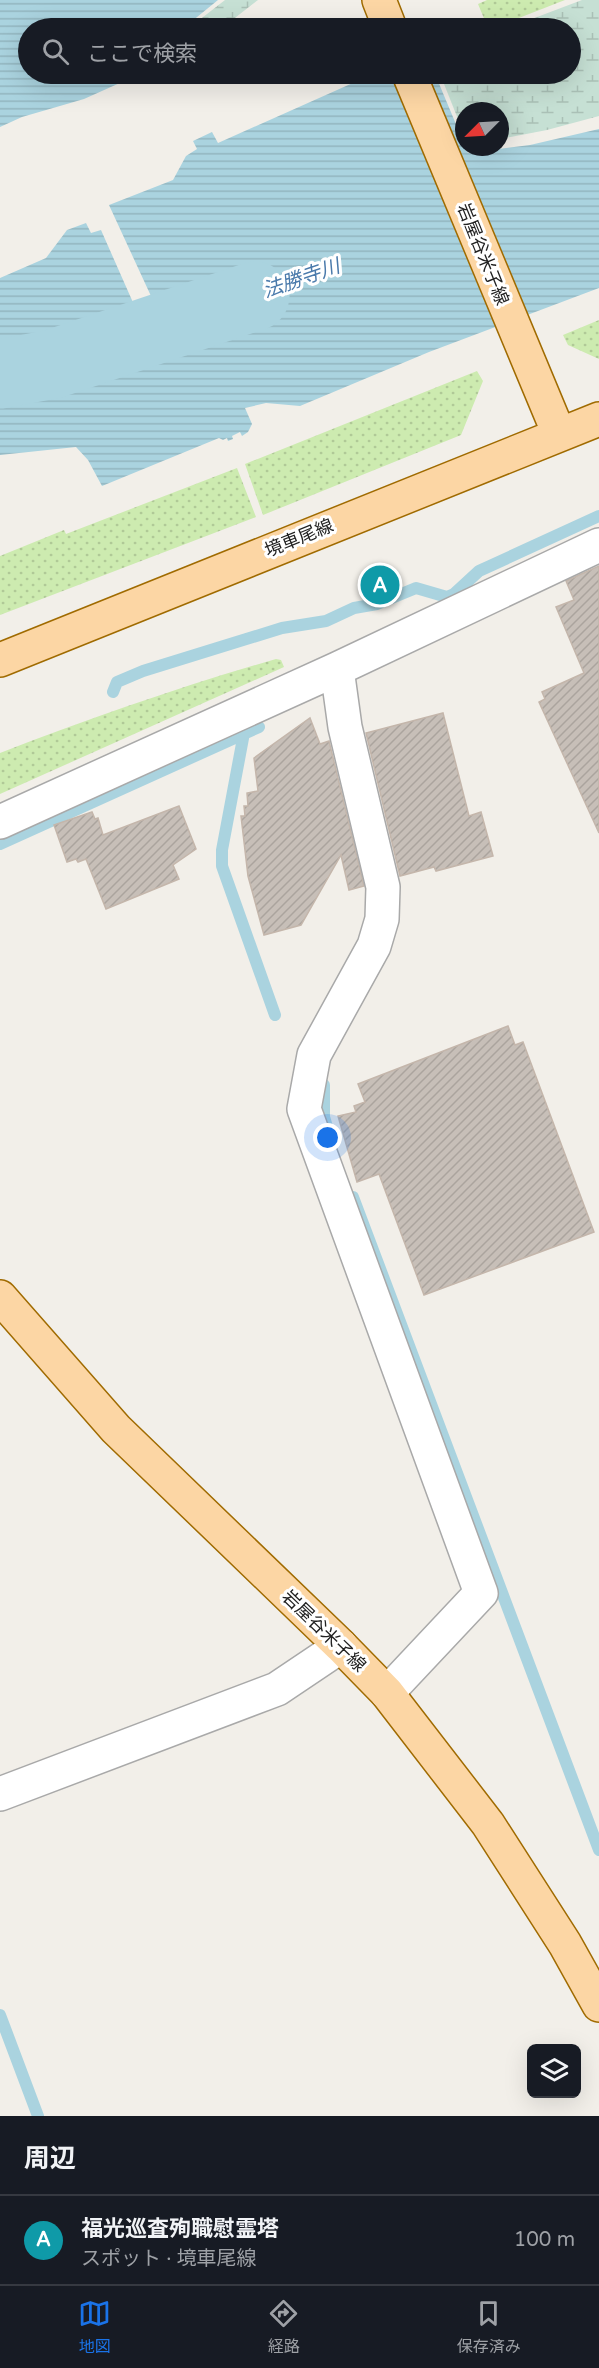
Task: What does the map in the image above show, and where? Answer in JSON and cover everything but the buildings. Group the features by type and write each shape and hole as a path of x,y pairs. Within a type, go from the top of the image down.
{"main road":[{"path":"379,0 386,18"},
{"name":"岩屋谷米子線","path":"413,84 559,434"},
{"name":"境車尾線","path":"0,660 599,419"},
{"name":"岩屋谷米子線","path":"0,1297 116,1429 387,1693 488,1824 565,1944 599,2004"}],"street":[{"path":"0,822 337,669 599,544"},
{"path":"337,669 345,727 383,887 382,920 374,945 314,1055 304,1109 481,1593 387,1693"},
{"path":"0,1794 277,1689 341,1646"}],"green space":[{"path":"225,0 258,0 235,18 202,18"},
{"path":"487,0 565,0 519,18 484,18 478,4"},
{"path":"582,0 599,0 599,116 509,137 509,102 455,102 455,112 444,84 581,84 581,18 534,18"},
{"path":"599,320 599,359 568,345 563,335"},
{"path":"477,371 483,381 461,435 263,515 245,464"},
{"path":"237,468 256,517 0,615 0,556 64,530 66,534"},
{"path":"276,659 281,660 284,667 0,794 0,753 137,703"}],"water":[{"path":"0,0 218,0 196,18 18,18 18,84 118,84 84,99 22,117 0,127"},
{"path":"351,84 439,84 455,122 455,156 509,156 509,148 599,129 599,288 429,352 300,406 266,403 245,408 252,424 248,432 242,436 240,432 228,441 227,438 223,440 219,438 102,486 88,460 76,447 0,455 0,278 46,258 67,230 86,223 91,233 101,230 150,341 168,333 109,205 173,180 186,156 197,149 193,141 212,132 218,143"}],"waterway":[{"name":"法勝寺川","path":"0,374 53,364 255,296"},
{"path":"113,692 117,682 143,671 282,628 326,621 354,608 377,604 416,588 447,597 454,594 479,571 599,516"},
{"path":"0,844 259,727"},
{"path":"244,733 222,850 222,866 275,1015"},
{"path":"324,1085 324,1117 328,1130"},
{"path":"353,1197 599,1850"},
{"path":"0,2015 38,2116"}],"place":[{"name":"福光巡査殉職慰霊塔","path":"380,585"}]}
